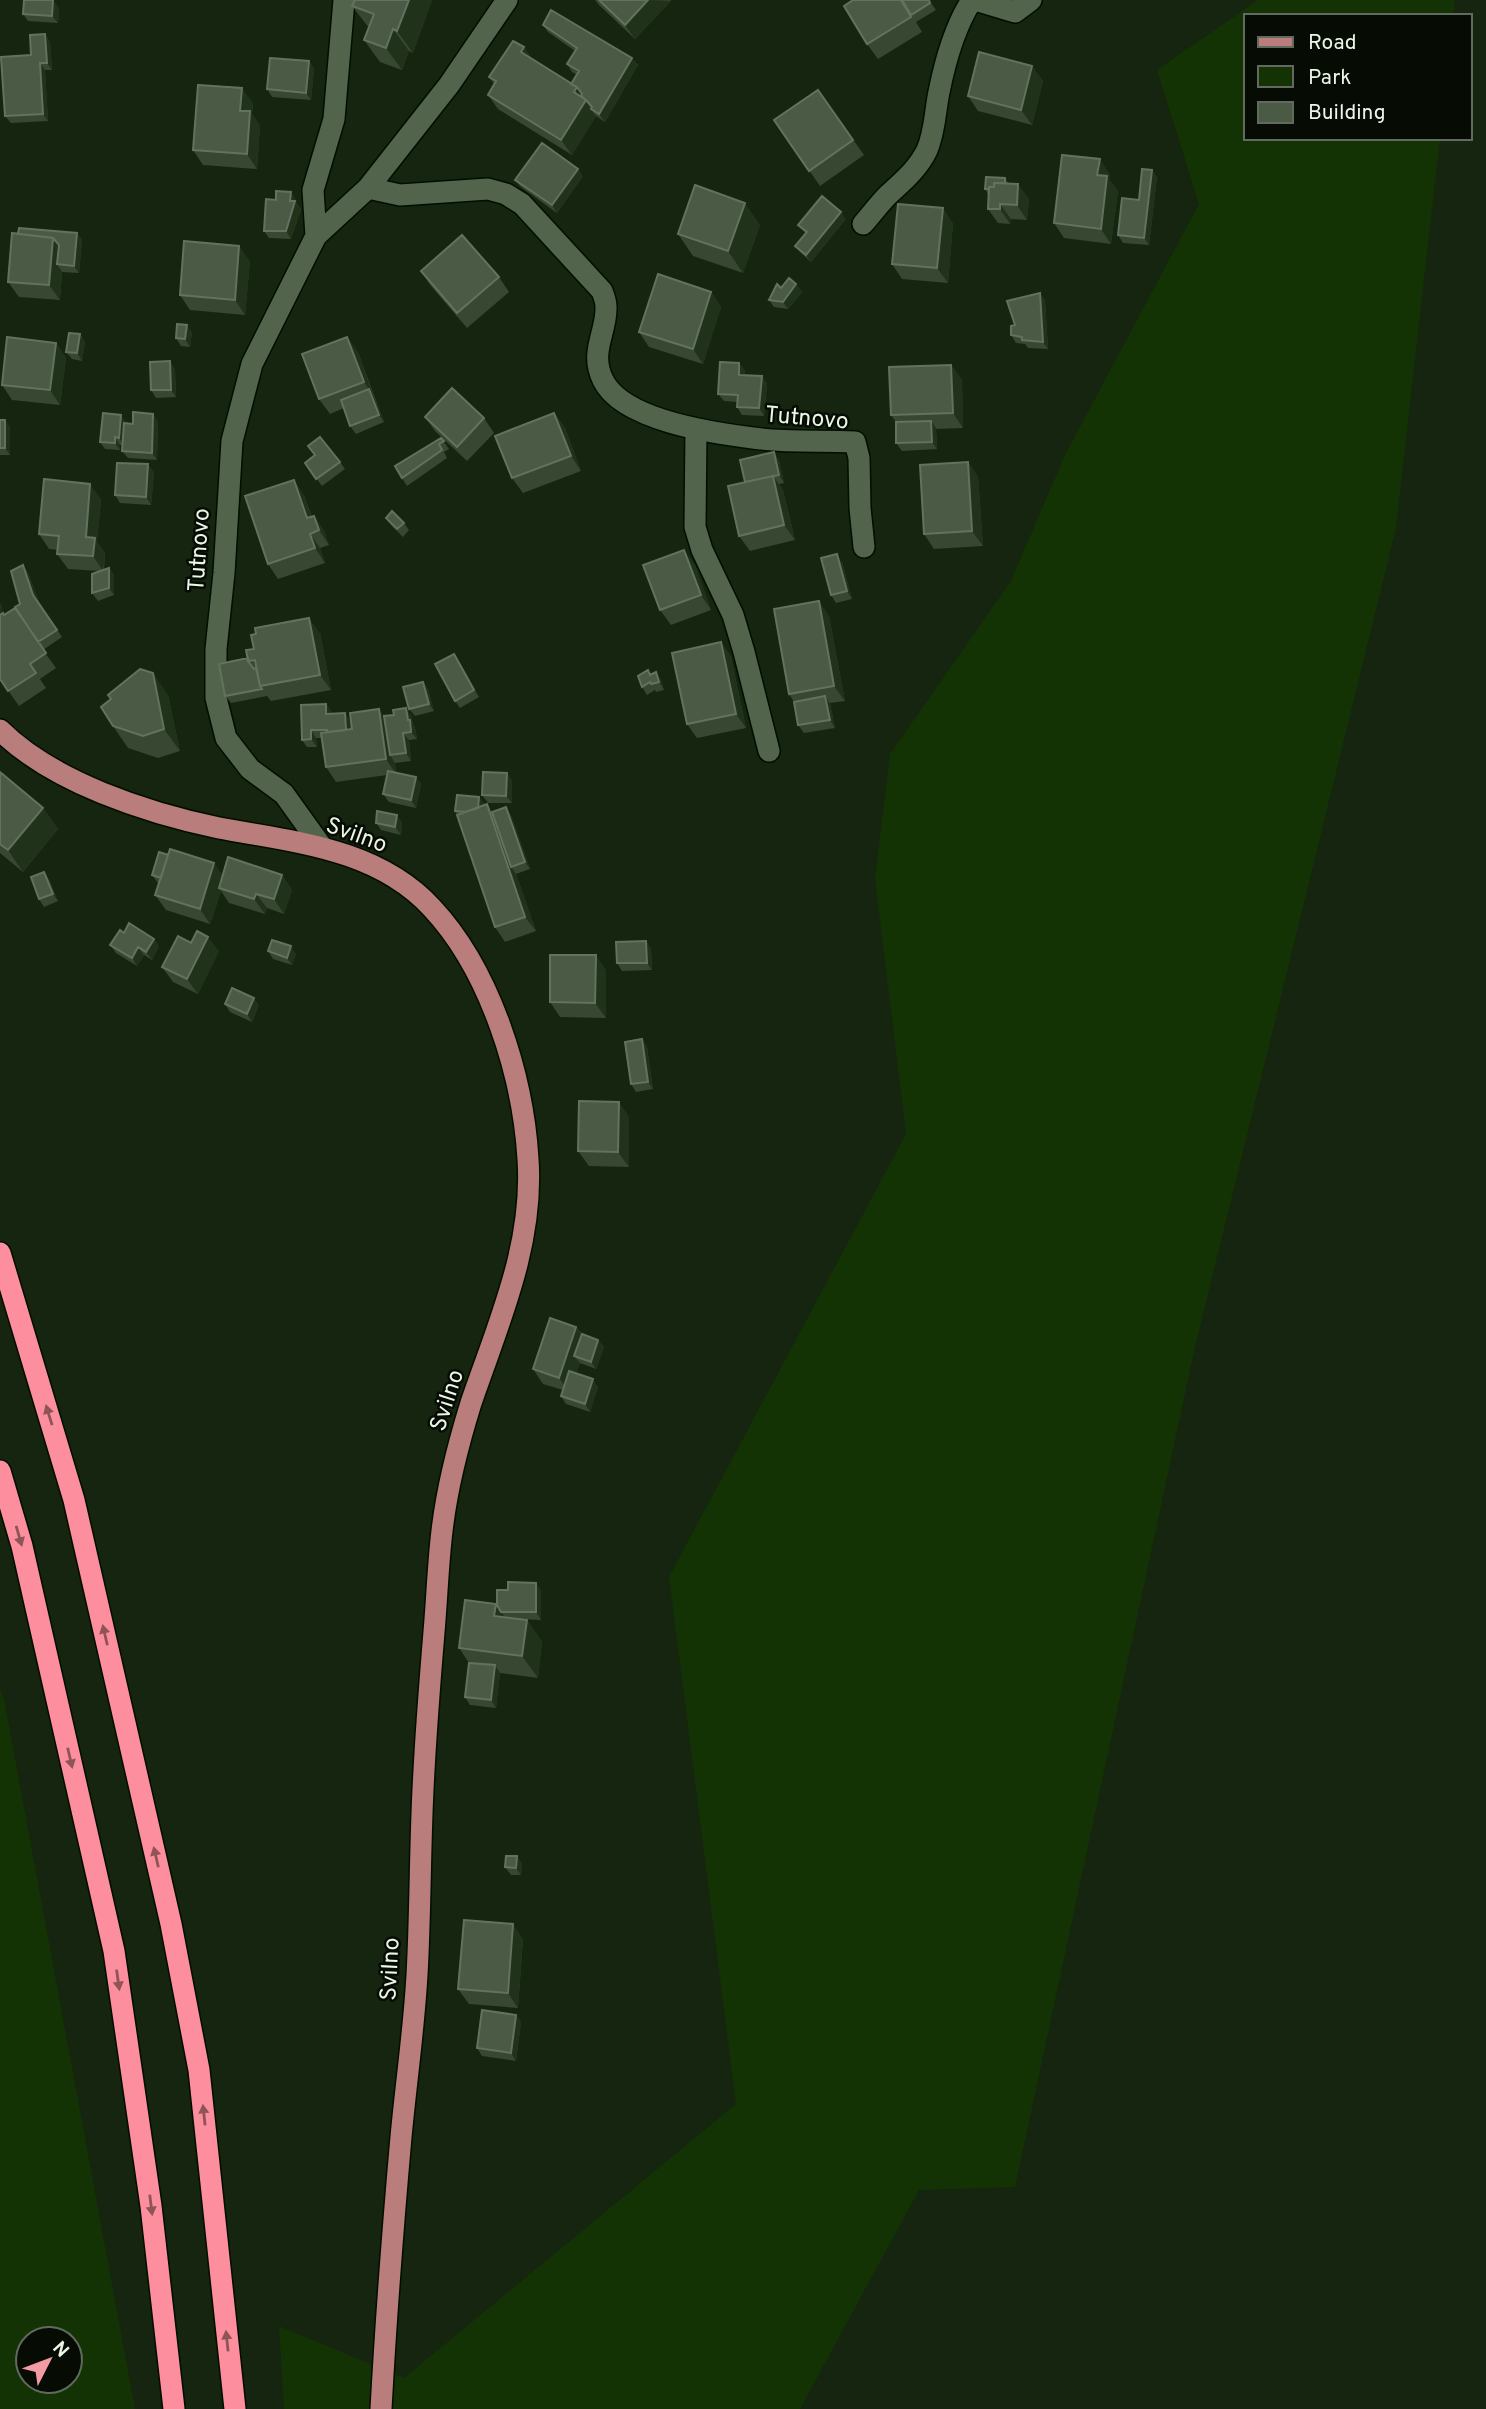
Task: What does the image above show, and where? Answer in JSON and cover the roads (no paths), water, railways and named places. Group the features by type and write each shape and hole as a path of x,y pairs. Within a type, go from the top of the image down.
{"highway":[{"path":"0,1253 74,1500 171,1924 199,2070 234,2409"},
{"path":"0,1471 22,1546 114,1951 151,2206 174,2409"}],"main road":[{"name":"Svilno","path":"0,730 41,763 96,789 153,810 212,826 323,847 356,858 408,886 429,904 460,940 485,990 506,1047 521,1104 528,1160 528,1206 512,1291 454,1458 442,1529 422,1805 417,1977 401,2138 381,2409"}],"street":[{"path":"316,236 313,190 334,119 344,0"},
{"name":"Tutnovo","path":"323,847 284,794 250,769 226,738 216,698 216,649 224,573 232,441 237,417 252,365 316,236 368,188 449,85 507,0"},
{"path":"863,224 907,178 927,151 943,78 962,15 973,0 1015,12 1031,0"},
{"name":"Tutnovo","path":"368,188 400,195 488,189 506,194 522,204 602,291 606,306 598,341 598,358 603,380 620,400 649,414 696,429 755,439 855,442 859,458 864,547"},
{"path":"696,429 695,527 702,550 733,615 769,751"}]}
